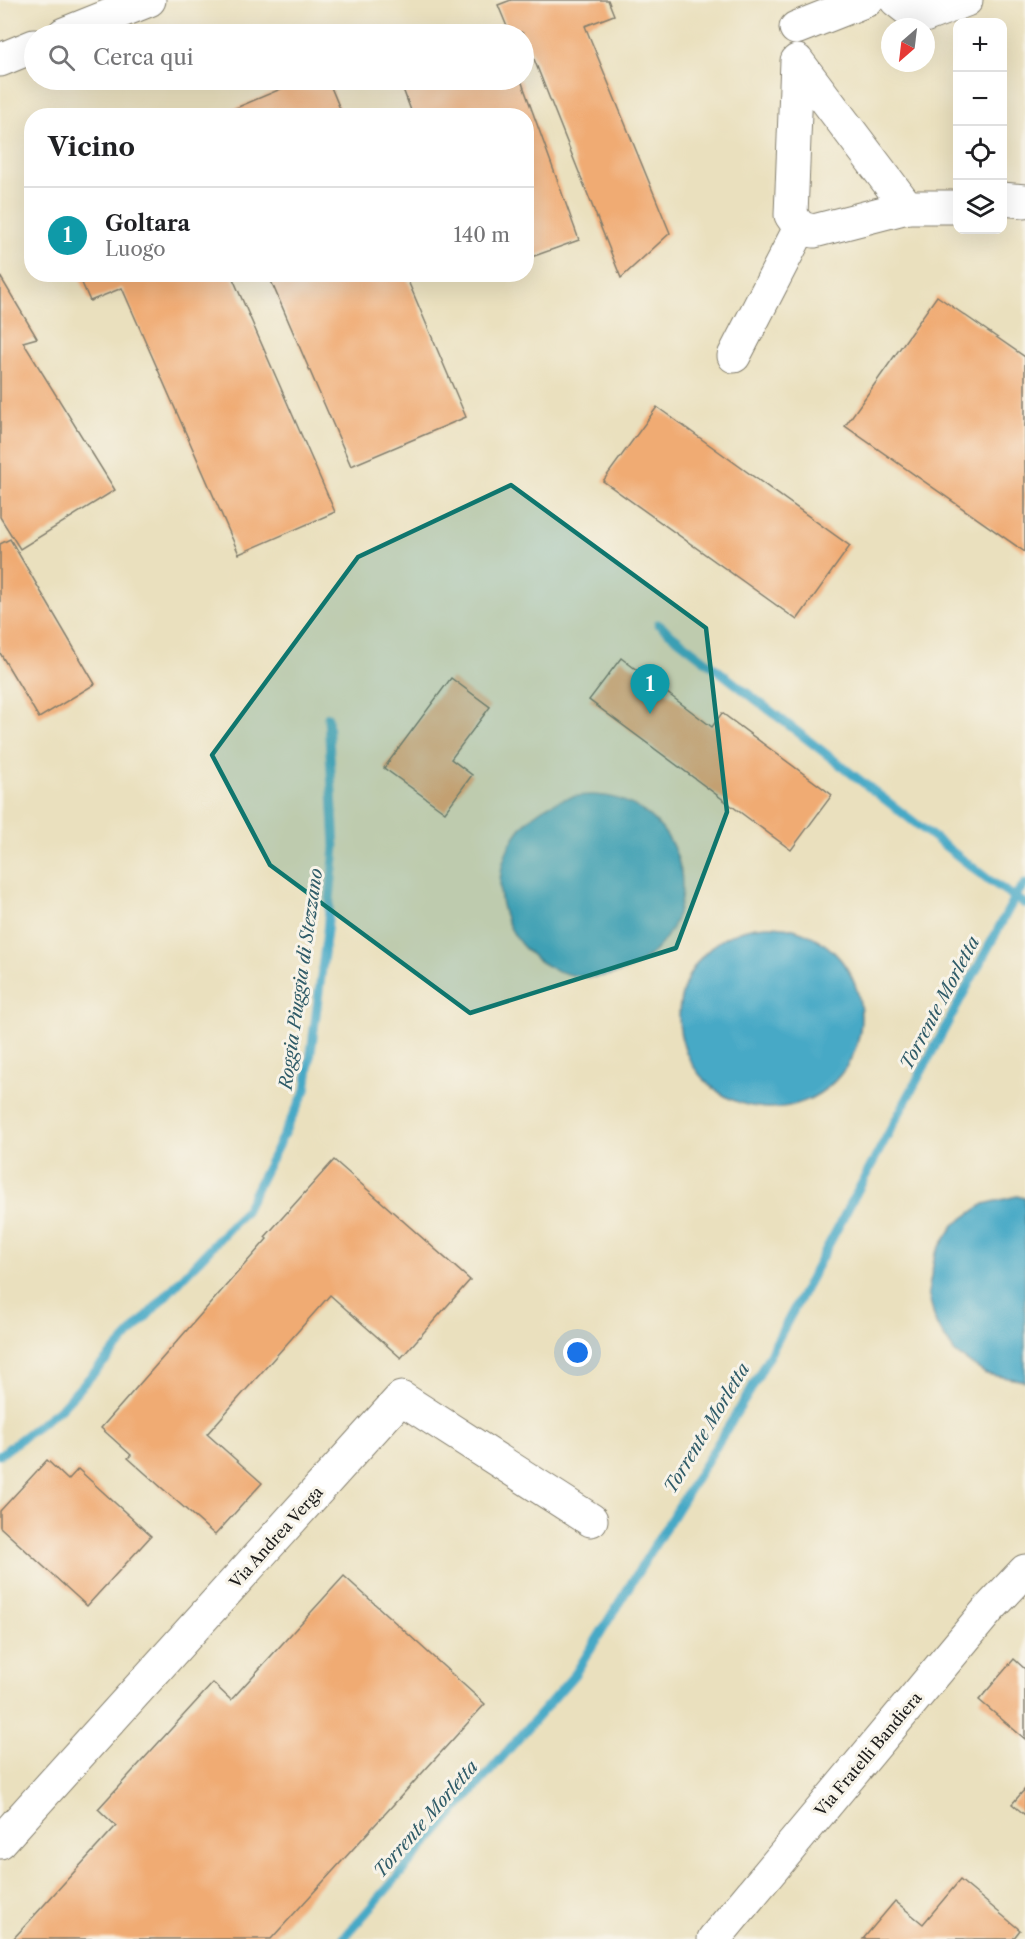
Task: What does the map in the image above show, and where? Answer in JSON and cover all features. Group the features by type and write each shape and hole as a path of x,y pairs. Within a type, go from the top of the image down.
{"street":[{"path":"89,24 149,0"},
{"path":"867,0 794,14 797,61 791,215 800,228 814,231 907,207 953,207"},
{"path":"897,0 919,18 962,1"},
{"path":"0,60 24,50"},
{"path":"797,61 907,207"},
{"path":"1007,199 1025,201"},
{"path":"734,356 800,228"},
{"name":"Via Andrea Verga","path":"0,1842 401,1398 591,1520"},
{"name":"Via Fratelli Bandiera","path":"714,1939 988,1610 1025,1571"}],"highlighted area":[{"path":"511,485 706,628 727,812 676,948 470,1013 270,865 212,755 358,557"}],"water":[{"path":"591,795 626,802 642,810 655,822 667,835 675,851 682,886 675,921 667,937 655,950 642,962 626,970 591,977 556,970 540,962 527,950 515,937 507,921 500,886 507,851 515,835 527,822 540,810 556,802"},
{"path":"770,926 805,933 821,941 835,952 846,966 854,982 861,1017 854,1052 846,1068 835,1082 821,1093 805,1101 770,1108 735,1101 719,1093 705,1082 694,1068 686,1052 679,1017 686,982 694,966 705,952 719,941 735,933"},
{"path":"1017,1196 1025,1198 1025,1381 986,1374 955,1353 936,1324 928,1293 935,1254 954,1225 984,1204"}],"building":[{"path":"511,0 608,0 614,15 585,26 670,233 621,278 534,59 534,24 506,24 498,5"},
{"path":"278,90 332,90 340,108 236,108"},
{"path":"403,90 525,90 531,108 410,108"},
{"path":"534,116 579,240 534,256"},
{"path":"0,276 37,338 23,342 115,490 20,549 0,517"},
{"path":"82,282 234,282 335,512 239,554 122,288 90,301"},
{"path":"271,282 408,282 466,417 351,466"},
{"path":"937,296 1025,357 1025,552 845,426"},
{"path":"657,407 850,546 797,620 603,481"},
{"path":"10,539 95,684 39,718 0,653 0,544"},
{"path":"621,658 712,727 722,713 832,795 791,850 589,700"},
{"path":"451,678 490,707 451,759 472,775 445,812 384,768"},
{"path":"334,1160 470,1280 401,1358 330,1295 207,1434 262,1483 215,1535 128,1458 131,1455 101,1428"},
{"path":"47,1460 68,1480 78,1469 151,1536 87,1606 0,1527 0,1511"},
{"path":"344,1576 485,1704 271,1939 13,1939 116,1826 98,1809 213,1683 231,1700"},
{"path":"1014,1659 1025,1669 1025,1739 979,1700"},
{"path":"1025,1789 1025,1815 1012,1804"},
{"path":"960,1880 1020,1930 1013,1939 863,1939 895,1901 923,1924"}],"waterway":[{"path":"658,624 989,880 1025,904"},
{"name":"Roggia Piuggia di Stezzano","path":"0,1455 61,1408 245,1211 306,1090 327,931 335,847 328,717"},
{"name":"Torrente Morletta","path":"343,1939 575,1674 749,1393 1018,892 1025,884"}],"place":[{"name":"Goltara","path":"650,714"}]}
